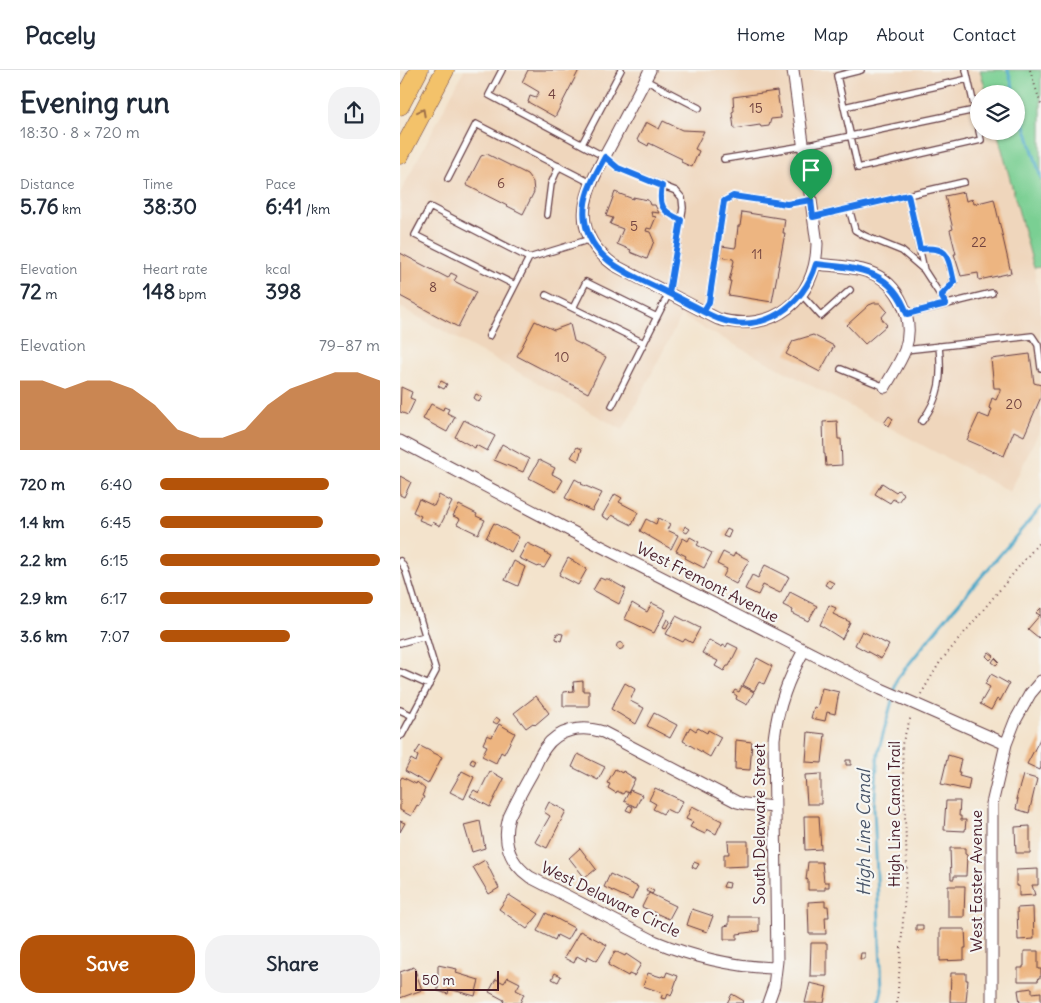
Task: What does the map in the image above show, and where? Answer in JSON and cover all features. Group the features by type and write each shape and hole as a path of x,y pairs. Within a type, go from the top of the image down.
{"main road":[{"path":"400,106 418,70"},
{"path":"400,155 445,70"}],"street":[{"path":"647,75 591,183 585,200 585,222 591,239 600,253 614,266 718,319 751,323 778,315 792,306 802,294 816,264 817,244 793,70"},
{"path":"816,264 856,268 870,272 893,288 904,306 907,314 908,336 905,350 885,388"},
{"name":"West Fremont Avenue","path":"400,441 804,650 882,689 1006,744"},
{"name":"South Delaware Street","path":"768,1003 774,986 776,968 774,739 782,695 804,650"},
{"name":"West Easter Avenue","path":"992,1003 991,818 996,785 1006,744 1022,708 1030,694 1041,681"},
{"name":"West Delaware Circle","path":"774,807 737,802 603,732 581,728 563,733 545,748 509,817 506,828 506,843 513,860 521,871 530,877 654,941 700,958 732,964 776,968"}],"lane":[{"path":"502,70 489,95 605,157 618,168 676,191 682,198 683,208 669,293 612,406"},
{"path":"582,144 621,70"},
{"path":"861,70 836,73 858,168 981,140"},
{"path":"966,70 970,89"},
{"path":"647,75 699,108"},
{"path":"844,107 968,80"},
{"path":"724,159 804,146 970,111"},
{"path":"448,179 476,124 591,183"},
{"path":"547,215 551,184 558,166"},
{"path":"813,217 964,182"},
{"path":"662,186 660,199 663,207 669,214 681,220"},
{"path":"908,195 924,270"},
{"path":"704,311 709,302 724,201 733,196 787,204 811,200"},
{"path":"515,286 415,235 430,207 528,258 591,239"},
{"path":"849,208 856,230 865,236 902,251 924,270 946,304"},
{"path":"920,249 934,248 943,250 948,255 954,282 941,296"},
{"path":"489,336 528,258"},
{"path":"573,308 586,282 657,317"},
{"path":"802,294 821,316 850,290"},
{"path":"907,314 992,293"},
{"path":"546,294 644,343"},
{"path":"905,350 1032,336 1038,345 1041,368"},
{"path":"922,421 931,410 938,392 941,371 939,346"},
{"path":"841,370 885,388"},
{"path":"400,561 406,569 436,671 413,716 400,736"},
{"path":"400,644 425,636"},
{"path":"400,672 429,685"},
{"path":"400,710 413,716"}],"path":[{"path":"1030,70 1041,104"},
{"path":"920,696 940,662 1041,540"},
{"name":"High Line Canal Trail","path":"897,1003 907,866 902,744 911,716"}],"shaded area":[{"path":"464,70 980,70 984,85 970,85 970,140 999,140 1034,268 1041,307 1041,427 1010,492 681,316 623,430 400,307 400,193"}],"green space":[{"path":"980,70 1041,70 1041,267 1034,268 999,140 1025,140 1025,85 984,85"}],"building":[{"path":"528,70 579,70 555,117 528,102 530,96 536,98 539,92 522,82"},
{"path":"777,91 781,118 771,119 769,126 761,127 760,125 734,129 733,97"},
{"path":"663,121 682,130 704,131 695,149 699,151 692,167 681,162 682,159 649,143 648,146 637,140 646,122 659,129"},
{"path":"487,154 527,174 533,182 534,192 523,214 466,185 481,156"},
{"path":"615,192 633,199 633,197 648,200 650,205 655,205 659,213 651,212 652,216 656,217 651,229 647,228 646,231 650,232 654,241 647,259 617,244 623,229 610,224 613,218 606,216"},
{"path":"964,192 966,201 973,199 974,204 994,199 1011,273 979,280 978,273 961,276 954,254 956,254 950,230 953,229 945,196"},
{"path":"742,212 785,219 783,233 785,233 772,302 728,295 734,261 733,259 720,257 722,246 735,248 736,246 738,226 740,226"},
{"path":"400,253 448,278 451,273 457,276 454,281 476,292 458,327 400,296"},
{"path":"880,303 887,311 881,318 887,325 865,344 847,325 869,305"},
{"path":"535,321 554,330 570,324 574,341 606,357 588,393 517,356"},
{"path":"813,335 834,346 820,372 786,354 793,341"},
{"path":"1030,354 1034,383 1041,385 1041,397 1024,436 1014,431 1004,456 967,440 979,414 989,418 992,409 989,408 992,398 996,400 1000,391 1000,388 994,388 991,359"},
{"path":"441,381 447,384 444,389 438,386"},
{"path":"401,387 412,392 410,398 415,400 408,415 400,412"},
{"path":"476,394 482,397 479,402 474,398"},
{"path":"431,404 443,410 444,407 449,409 447,413 455,417 447,432 423,419"},
{"path":"889,416 893,419 889,426 884,423"},
{"path":"464,420 495,436 487,451 476,445 475,448 455,437"},
{"path":"837,421 838,439 841,439 842,465 826,466 823,422"},
{"path":"502,444 529,459 523,472 494,460"},
{"path":"577,447 582,449 578,461 571,457"},
{"path":"539,460 555,468 552,474 563,480 556,492 529,478"},
{"path":"400,476 411,482 404,497 400,495"},
{"path":"575,479 581,484 602,493 592,511 565,498"},
{"path":"882,483 896,492 898,490 904,494 898,502 893,499 890,503 875,494"},
{"path":"615,494 622,498 619,502 638,512 632,525 612,515 609,520 602,516"},
{"path":"439,495 452,502 440,526 433,522 431,525 419,520 421,516 413,512 419,499 434,506"},
{"path":"459,505 485,520 478,534 457,524 460,519 453,516"},
{"path":"658,518 670,524 667,530 678,535 671,549 640,531 646,519 656,524"},
{"path":"494,523 519,537 511,552 486,538"},
{"path":"685,526 690,529 687,533 683,531"},
{"path":"727,529 731,531 728,538 723,536"},
{"path":"690,537 699,542 697,545 712,553 704,568 676,551 683,538 688,541"},
{"path":"527,543 551,556 544,568 519,558"},
{"path":"723,552 733,557 735,553 749,560 736,584 723,577 727,569 717,564"},
{"path":"568,558 587,569 578,585 559,575"},
{"path":"514,561 525,567 518,586 505,580"},
{"path":"765,565 789,577 780,593 763,585 758,595 745,589 752,575 758,578"},
{"path":"600,578 608,579 626,589 619,604 593,590"},
{"path":"828,580 834,583 831,588 825,585"},
{"path":"790,592 817,606 808,621 792,613 793,610 783,605"},
{"path":"632,603 647,612 652,603 666,610 654,633 625,619"},
{"path":"829,605 836,608 833,614 850,622 842,639 820,625"},
{"path":"1041,608 1041,636 1039,638 1028,629 1040,615 1036,613"},
{"path":"676,616 700,628 692,643 685,639 683,642 666,634"},
{"path":"667,619 670,621 666,628 663,627"},
{"path":"862,631 889,645 881,659 855,645"},
{"path":"557,633 563,634 561,641 556,639"},
{"path":"709,640 722,647 723,645 726,647 728,643 738,648 729,666 724,671 715,666 718,661 702,653"},
{"path":"620,642 624,646 620,650 616,646"},
{"path":"989,652 994,656 990,660 986,656"},
{"path":"757,658 772,666 764,684 759,682 754,691 743,685"},
{"path":"995,658 999,662 996,665 992,662"},
{"path":"991,674 1009,684 1000,701 997,699 991,710 980,704 990,687 985,684"},
{"path":"583,681 583,691 589,691 589,706 563,706 563,692 574,691 573,682"},
{"path":"625,683 635,689 630,701 644,708 636,724 611,709"},
{"path":"742,686 754,692 747,705 736,699 737,696 733,693 735,690 739,692"},
{"path":"822,688 839,692 835,714 827,712 825,721 811,718 814,707 817,708"},
{"path":"536,696 549,713 535,725 533,723 526,728 514,713"},
{"path":"654,713 677,725 670,738 647,726"},
{"path":"496,717 500,720 497,724 493,722"},
{"path":"499,724 515,733 504,754 501,752 496,763 482,756 487,746 483,744 487,735 492,737"},
{"path":"690,727 696,731 698,728 707,733 708,730 721,737 710,757 683,741"},
{"path":"808,732 825,734 822,763 806,762"},
{"path":"1041,737 1041,767 1040,770 1027,764"},
{"path":"736,740 752,742 750,770 735,769"},
{"path":"420,746 442,757 428,784 405,771 411,759 416,762 418,756 415,754"},
{"path":"578,754 605,767 598,780 572,767"},
{"path":"948,755 961,759 958,772 960,772 959,776 970,779 968,790 941,784"},
{"path":"472,758 476,760 474,765 470,763"},
{"path":"846,760 851,760 851,765 846,765"},
{"path":"615,769 622,773 623,771 635,779 628,793 625,791 623,794 617,791 616,793 608,788 610,784 607,783"},
{"path":"462,771 474,777 464,799 450,792"},
{"path":"490,771 504,779 490,807 470,796 474,790 479,793"},
{"path":"821,774 821,804 807,804 805,775"},
{"path":"1023,775 1037,779 1029,813 1016,809 1018,799 1016,799"},
{"path":"402,777 416,784 417,782 425,789 422,796 424,797 411,816 400,810 400,780"},
{"path":"655,788 683,801 676,814 666,809 663,814 653,809 656,804 649,800"},
{"path":"630,790 642,795 636,807 624,801"},
{"path":"946,801 960,801 959,816 961,816 961,820 966,820 965,831 944,830"},
{"path":"549,802 566,811 547,848 535,842 550,816 544,812"},
{"path":"629,805 633,807 631,812 626,810"},
{"path":"692,806 722,821 716,834 707,829 705,834 690,827 693,822 686,819"},
{"path":"804,816 819,816 821,849 805,850"},
{"path":"400,821 405,823 400,832"},
{"path":"480,821 485,848 472,852 464,825"},
{"path":"1030,826 1030,853 1016,853 1015,827"},
{"path":"728,841 748,841 748,866 724,867 724,854 729,854"},
{"path":"580,848 596,869 585,878 569,858"},
{"path":"950,848 965,848 965,854 967,855 966,876 954,876 954,879 951,879"},
{"path":"485,860 499,888 489,894 473,867"},
{"path":"694,862 699,864 696,869 692,867"},
{"path":"808,862 822,862 824,882 829,882 829,887 825,887 825,890 808,890 808,879 806,880"},
{"path":"1038,869 1038,885 1032,885 1035,895 1019,896 1019,886 1016,886 1016,870"},
{"path":"610,874 638,887 632,900 604,887"},
{"path":"725,882 730,883 729,888 723,887"},
{"path":"948,886 965,886 964,917 948,917"},
{"path":"648,888 654,891 652,894 646,891"},
{"path":"649,893 676,906 669,919 642,907"},
{"path":"509,895 539,914 527,929 499,909"},
{"path":"825,901 825,906 828,906 829,917 825,917 826,934 809,934 808,902"},
{"path":"1033,907 1034,939 1018,940 1017,908"},
{"path":"692,909 713,916 707,932 687,925"},
{"path":"546,913 574,928 567,940 557,935 555,940 537,931"},
{"path":"729,917 759,917 759,931 737,934 737,939 724,939 724,926 729,925"},
{"path":"916,925 923,925 923,930 916,930"},
{"path":"940,929 965,929 966,948 964,948 964,960 940,961"},
{"path":"580,931 607,945 597,961 588,956 586,961 577,956 574,963 564,958"},
{"path":"811,943 827,943 827,976 810,976"},
{"path":"615,951 625,956 626,954 641,964 634,976 629,974 628,976 608,965"},
{"path":"1024,951 1038,951 1038,969 1041,969 1041,977 1039,977 1038,981 1018,981 1018,968 1023,968 1024,966"},
{"path":"861,953 865,953 865,959 860,959"},
{"path":"438,965 457,969 456,973 479,980 475,996 449,989 448,994 438,991"},
{"path":"414,967 422,990 400,998 400,972"},
{"path":"667,972 678,976 671,996 668,994 666,999 661,998 663,993 643,986 648,973 665,977"},
{"path":"555,973 561,976 558,982 552,979"},
{"path":"951,973 966,973 966,980 968,980 966,1002 950,1002"},
{"path":"508,977 520,983 516,990 524,994 520,1003 503,1003 504,1000 489,992 496,979 504,983"},
{"path":"810,983 827,987 824,1003 805,1003"},
{"path":"1032,988 1032,993 1041,992 1041,1003 1020,1003 1018,990"},
{"path":"732,994 744,1001 742,1003 727,1003"}],"waterway":[{"name":"High Line Canal","path":"1008,70 1012,85"},
{"name":"High Line Canal","path":"1025,126 1041,178"},
{"name":"High Line Canal","path":"894,691 897,679 940,625 1041,507"},
{"name":"High Line Canal","path":"879,1003 882,990 874,808 878,753 893,697"}],"route":[{"path":"605,157 618,168 662,186 660,199 663,207 669,214 681,220 669,293 704,311 709,302 724,201 733,196 787,204 811,200 813,217 908,195 920,249 934,248 943,250 948,255 954,282 941,296 946,304 907,314 893,288 870,272 856,268 816,264 808,286 792,306 778,315 751,323 738,323 718,319 614,266 606,260 589,235 584,211 589,188 605,157"}]}
